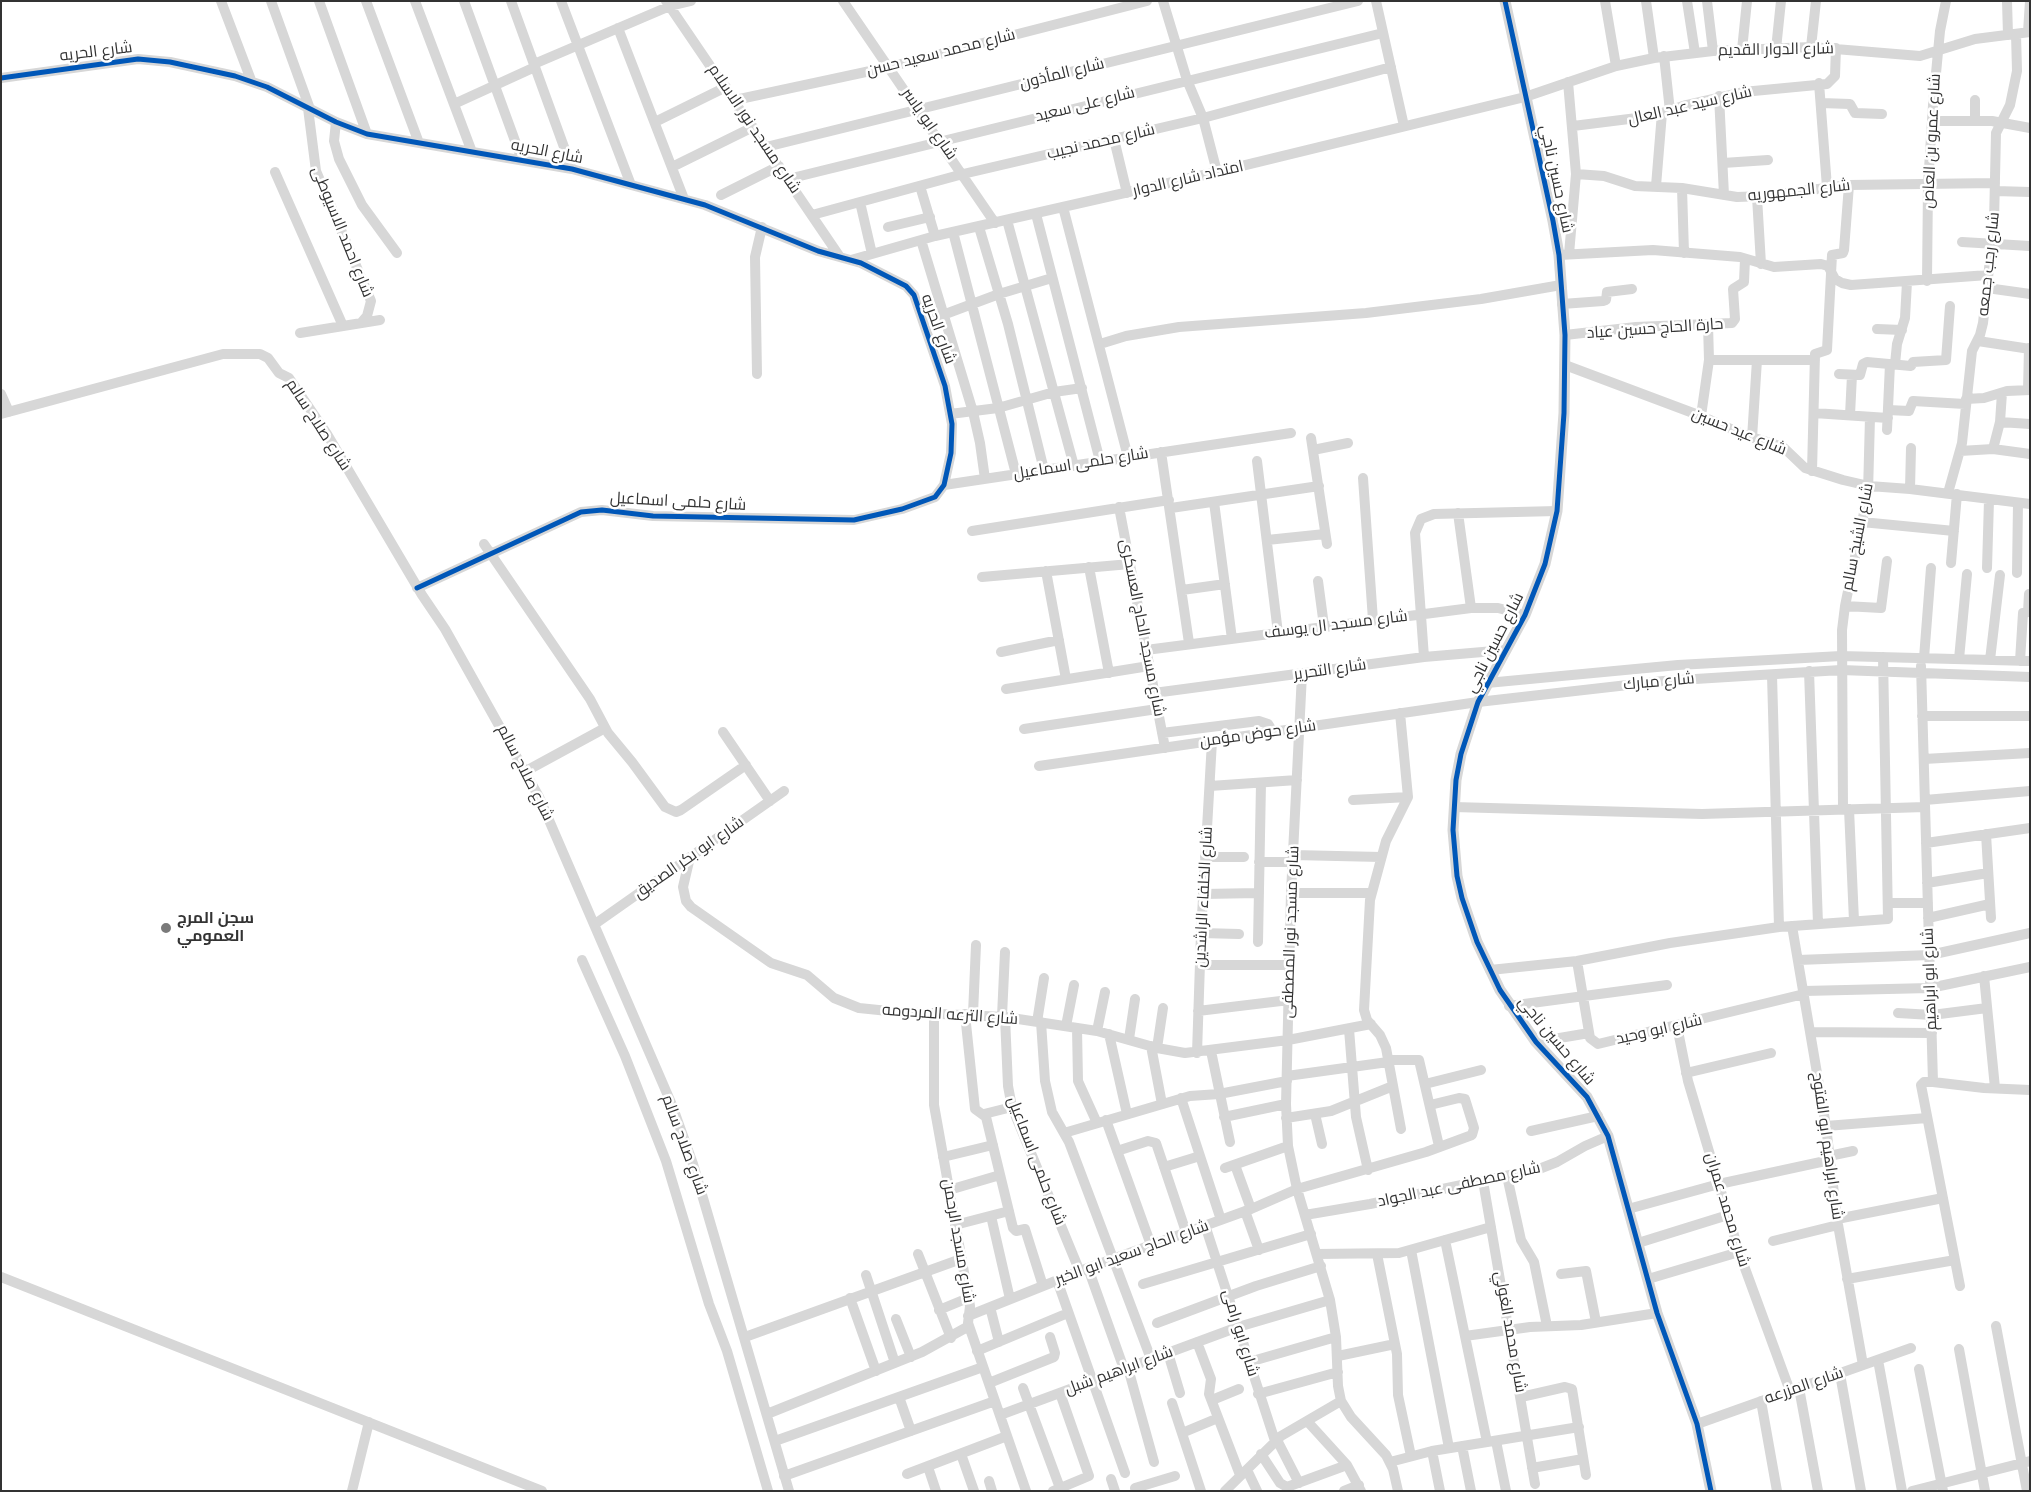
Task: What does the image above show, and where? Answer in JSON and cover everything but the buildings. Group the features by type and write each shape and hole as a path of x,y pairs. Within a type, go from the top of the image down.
{"street":[{"path":"221,1 251,80"},
{"name":"شارع احمد الاسيوطى","path":"271,1 309,109 316,172 371,301 367,316 361,323"},
{"path":"319,1 367,134"},
{"path":"366,1 419,143"},
{"path":"414,1 472,152"},
{"path":"464,1 522,160"},
{"path":"511,1 572,169"},
{"path":"454,104 668,4 691,1"},
{"name":"شارع ابو ياسر","path":"844,1 995,223"},
{"name":"شارع محمد سعيد حسن","path":"735,100 889,67 1147,1"},
{"path":"1163,1 1187,80 1203,118 1217,172"},
{"name":"شارع المأذون","path":"766,147 1358,1"},
{"path":"1376,1 1404,126"},
{"name":"شارع حسين ناجي","path":"1505,1 1553,221 1564,254 1561,285 1565,365 1557,511 1545,564 1525,615 1478,702 1461,754 1454,807 1454,853 1462,898 1477,942 1509,1006 1536,1042 1573,1080 1598,1116 1608,1136 1657,1313 1697,1424 1711,1491"},
{"path":"1605,1 1616,66"},
{"path":"1646,1 1659,57 1666,112 1656,186"},
{"path":"1687,1 1695,53"},
{"path":"1708,1 1713,51"},
{"path":"1742,50 1747,1"},
{"path":"1776,49 1781,1"},
{"path":"1811,47 1816,1"},
{"name":"شارع عمرو بن العاص","path":"1927,280 1928,185 1932,121 1938,52 1946,1"},
{"path":"2007,1 2012,34"},
{"path":"2029,32 2030,1"},
{"path":"565,2 578,46 631,185"},
{"name":"شارع مسجد نور الاسلام","path":"668,4 840,257"},
{"path":"618,28 684,199"},
{"name":"شارع الدوار القديم","path":"1525,97 1616,66 1659,57 1713,51 1811,47 1911,56 1938,52 1962,42 2029,32"},
{"name":"شارع على سعيد","path":"788,179 1383,33"},
{"name":"شارع رجب جمعه","path":"1951,563 1954,530 1952,494 1960,452 1972,351 1978,341 1993,244 1996,133 2008,112 2016,71 2012,34"},
{"path":"1827,187 1819,83 1827,84 1834,79 1836,48"},
{"name":"شارع الحريه","path":"1,78 138,59 170,62 251,80 336,122 367,134 572,169 725,212 818,251 851,260 906,286 914,295 945,386 950,414 951,453 944,485"},
{"name":"شارع محمد نجيب","path":"812,214 963,174 1203,118 1391,67"},
{"path":"1568,82 1576,174 1564,254 1653,250 1745,259 1761,264 1788,267 1822,264 1828,266 1836,279 1842,283 1907,282 1988,275"},
{"name":"شارع سيد عبد العال","path":"1572,126 1630,121 1719,96 1819,83"},
{"path":"654,122 726,87"},
{"path":"1719,96 1724,196"},
{"name":"امتداد شارع الدوار","path":"851,260 935,236 1217,172 1525,97"},
{"path":"1975,100 1975,120"},
{"path":"1821,103 1850,104 1855,113 1882,114"},
{"path":"1932,121 1975,120 2002,122 2030,128"},
{"name":"شارع احمد الاسيوطى","path":"336,122 334,141 339,159 362,205 397,253"},
{"path":"672,166 753,127"},
{"path":"1114,139 1127,193"},
{"path":"1723,163 1768,160"},
{"path":"721,195 779,166"},
{"path":"275,172 343,326"},
{"name":"شارع الجمهوريه","path":"1576,174 1604,176 1636,186 1682,188 1724,196 1758,197 1849,185 1995,187 2030,192"},
{"path":"1812,471 1816,352 1827,350 1832,254 1842,253 1844,250 1849,185"},
{"path":"920,186 935,236"},
{"path":"1682,188 1684,253"},
{"path":"1758,197 1761,264"},
{"path":"860,202 872,254"},
{"path":"1062,207 1100,344 1128,457"},
{"path":"1036,214 1100,462"},
{"path":"888,227 930,217"},
{"path":"1007,220 1074,466"},
{"path":"756,374 755,257 762,227"},
{"path":"979,227 999,294 1044,470"},
{"path":"953,232 1016,474"},
{"path":"921,240 973,412 985,479"},
{"path":"1962,242 2030,246"},
{"name":"حارة الحاج حسين عياد","path":"1565,336 1636,327 1732,323 1735,321 1733,289 1744,282 1745,259"},
{"path":"924,322 1025,285 1052,278"},
{"path":"1887,430 1892,364 1906,312 1907,282"},
{"path":"1100,344 1126,336 1179,327 1383,311 1481,299 1561,285"},
{"path":"1987,288 2030,294"},
{"path":"1562,304 1603,301 1606,300 1607,292 1632,289"},
{"path":"1839,374 1860,375 1864,363 1911,366 1913,362 1946,360 1950,306"},
{"path":"300,333 380,320"},
{"path":"1701,416 1710,360 1708,324"},
{"path":"1878,329 1902,330"},
{"path":"1814,413 1870,417 1910,411 1913,401 1965,401 2002,393 2029,390 2029,349 1978,341"},
{"name":"شارع صلاح سالم","path":"5,413 223,354 260,354 268,358 279,373 287,375 306,402 417,588 445,628 526,771 595,924 672,1105 693,1164 789,1491"},
{"path":"1710,360 1815,360"},
{"path":"1752,438 1757,360"},
{"name":"شارع عيد حسين","path":"1565,365 1701,416 1752,438 1783,447 1805,468 1812,471 1869,486 1910,489 2030,504"},
{"path":"1850,415 1852,375"},
{"path":"950,414 998,408 1026,398 1082,388"},
{"path":"1993,449 2000,422 2002,393"},
{"path":"1,394 5,413"},
{"name":"شارع الشيخ سالم","path":"1854,921 1846,809 1841,656 1845,606 1869,486 1870,417"},
{"path":"2000,422 2030,424"},
{"name":"شارع حلمى اسماعيل","path":"417,588 582,512 602,510 653,516 854,520 927,501 941,492 944,485 1291,433"},
{"path":"1267,540 1326,539 1312,438"},
{"path":"1313,450 1348,443"},
{"path":"1910,489 1911,448"},
{"path":"1960,452 1993,449 2030,454"},
{"path":"1161,452 1189,643"},
{"path":"1257,461 1278,633"},
{"path":"1363,478 1373,620"},
{"path":"972,531 1119,508 1214,502 1319,486"},
{"path":"1987,568 1988,500"},
{"path":"1214,502 1232,639"},
{"path":"2017,573 2018,503"},
{"name":"شارع مسجد الحاج العسكرى","path":"1119,508 1165,748"},
{"path":"1424,657 1415,533 1417,526 1427,515 1557,511"},
{"path":"1458,513 1471,608"},
{"path":"1862,522 1954,530"},
{"path":"484,544 489,554 590,699 605,728 660,802 670,810 681,810 746,765"},
{"path":"1845,606 1881,608 1887,561"},
{"path":"982,577 1130,564"},
{"path":"1089,568 1109,673"},
{"name":"شارع ابو ابراهيم","path":"1931,568 1921,672 1933,1082"},
{"path":"1046,571 1066,679"},
{"path":"1959,659 1967,574"},
{"path":"1990,660 2000,575"},
{"path":"1318,581 1324,626"},
{"path":"1182,590 1225,584"},
{"path":"2025,661 2023,613 2028,611 2029,594"},
{"name":"شارع مسجد ال يوسف","path":"1146,650 1471,608 1498,608 1525,615"},
{"path":"1000,652 1059,640"},
{"name":"شارع التحرير","path":"1154,693 1424,657 1506,650"},
{"name":"شارع مبارك","path":"1487,683 1662,666 1841,656 2025,661"},
{"path":"1490,970 1576,961 1670,942 1779,927 1854,921 1882,921 1889,918 1883,657"},
{"path":"1006,689 1149,666"},
{"path":"1662,666 1663,681"},
{"name":"شارع مبارك","path":"1478,702 1663,681 1809,671 1883,670 2030,677"},
{"path":"1809,671 1818,924"},
{"name":"شارع مسجد نور المصطفى","path":"1302,674 1291,892 1286,1118 1288,1146 1297,1189 1330,1300 1336,1337 1341,1401"},
{"path":"1772,675 1774,811 1779,927"},
{"name":"شارع حوض مؤمن","path":"1039,766 1478,702"},
{"path":"1024,729 1157,708"},
{"path":"1400,713 1408,797 1388,834 1371,893 1366,935 1364,1010 1383,1041 1401,1129"},
{"path":"1922,716 2030,716"},
{"path":"1162,733 1259,721 1268,724 1273,732"},
{"path":"526,771 605,728"},
{"path":"723,732 770,801"},
{"name":"شارع الخلفاء الراشدين","path":"1197,1053 1201,933 1212,742"},
{"path":"1924,758 2030,753"},
{"path":"1210,786 1297,780"},
{"path":"1258,942 1261,783"},
{"path":"1454,807 1693,814 1887,808 2030,791"},
{"name":"شارع ابو بكر الصديق","path":"595,924 784,792"},
{"path":"1353,800 1408,797"},
{"path":"1926,842 2030,828"},
{"path":"1986,834 1991,918"},
{"name":"شارع الترعه المردومه","path":"690,857 683,887 686,902 771,963 807,975 834,998 859,1008 898,1012 1003,1016 1097,1031 1154,1047 1197,1053 1288,1040 1371,1024"},
{"path":"1206,857 1244,857"},
{"path":"1259,862 1293,859 1381,857"},
{"path":"1927,883 1988,873"},
{"path":"1291,892 1371,893"},
{"path":"1203,894 1259,893"},
{"path":"1889,903 1928,903"},
{"path":"1928,918 1990,904"},
{"name":"شارع ابراهيم ابو الفتوح","path":"1792,926 1826,1126 1837,1222 1863,1365"},
{"path":"1201,933 1239,934"},
{"path":"1798,960 1930,955 2030,933"},
{"path":"976,945 969,1014 975,1109 977,1113 984,1114 1012,1107"},
{"name":"شارع حلمى اسماعيل","path":"1005,952 1003,1016 1008,1086 1012,1107 1126,1368 1154,1462"},
{"path":"582,960 624,1056 666,1161 709,1304 727,1351 768,1491"},
{"path":"1536,1042 1589,1033 1576,961"},
{"path":"1200,964 1290,966"},
{"name":"شارع ابو وحيد","path":"1589,1033 1593,1042 1598,1044 1677,1026 1804,993 1930,988 2030,967"},
{"path":"1984,976 1995,1088"},
{"path":"1044,978 1039,1022 1048,1098 1052,1112 1064,1133 1114,1258 1151,1359"},
{"path":"1066,1026 1074,985"},
{"path":"1509,1006 1667,985"},
{"path":"1097,1031 1105,992"},
{"path":"1129,1039 1135,999"},
{"path":"1198,1011 1289,1000"},
{"path":"1162,1104 1154,1047 1163,1008"},
{"path":"1898,1013 1932,1015 1988,1008"},
{"name":"شارع مسجد الرحمن","path":"934,1013 934,1105 970,1310 968,1321 1026,1491"},
{"name":"شارع محمد عمران","path":"1677,1026 1686,1073 1739,1252 1795,1389 1818,1491"},
{"path":"1077,1028 1078,1081 1117,1151 1151,1245"},
{"path":"1349,1029 1354,1102 1368,1170"},
{"path":"1810,1032 1932,1033"},
{"path":"1109,1034 1127,1114"},
{"path":"1211,1051 1230,1142"},
{"path":"1686,1073 1771,1053"},
{"path":"1064,1133 1181,1098 1219,1094 1287,1079 1388,1061 1419,1060 1439,1146"},
{"path":"1425,1084 1481,1070"},
{"path":"1960,1286 1921,1085 1924,1082 1933,1082 2030,1090"},
{"path":"1286,1118 1331,1111 1393,1086"},
{"path":"1181,1098 1221,1220"},
{"name":"شارع الحاج سعيد ابو الخير","path":"767,1414 911,1357 951,1338 968,1321 990,1307 1057,1280 1248,1210 1297,1189 1368,1170 1469,1137 1474,1128 1465,1099 1459,1098 1430,1105"},
{"path":"1224,1117 1286,1104"},
{"path":"984,1114 1013,1230 1025,1230 1043,1286"},
{"path":"1315,1114 1322,1144"},
{"path":"1531,1130 1598,1116"},
{"path":"1826,1126 1927,1118"},
{"name":"شارع مصطفى عبد الجواد","path":"1305,1215 1370,1204 1548,1166 1608,1136"},
{"path":"1117,1151 1152,1141 1156,1143 1186,1232"},
{"path":"943,1157 993,1145"},
{"path":"1259,1250 1248,1210 1230,1166 1288,1146"},
{"path":"1628,1209 1718,1184 1853,1151"},
{"path":"1164,1166 1200,1156"},
{"path":"949,1190 1000,1175"},
{"path":"1507,1176 1521,1240 1534,1262 1546,1326"},
{"name":"شارع محمد الغولي","path":"1483,1181 1510,1329 1535,1484"},
{"path":"1773,1241 1837,1222 1942,1198"},
{"path":"955,1225 1008,1211"},
{"path":"1638,1243 1728,1215"},
{"path":"991,1216 1010,1299"},
{"name":"شارع ابو رامى","path":"1205,1225 1258,1394 1276,1440 1299,1483"},
{"path":"1317,1254 1377,1254 1411,1250 1491,1227"},
{"path":"1143,1284 1311,1234"},
{"path":"1446,1240 1465,1336 1506,1491"},
{"path":"1411,1250 1449,1448"},
{"path":"1648,1279 1739,1252"},
{"path":"918,1254 951,1338"},
{"path":"1377,1254 1395,1344 1398,1362 1398,1395 1411,1456"},
{"path":"744,1337 961,1259"},
{"path":"1847,1279 1955,1260"},
{"path":"1157,1323 1228,1296 1321,1266"},
{"path":"1561,1274 1586,1271 1596,1322"},
{"path":"866,1274 895,1363"},
{"path":"1,1277 542,1491"},
{"path":"1057,1280 1125,1473"},
{"path":"850,1298 876,1370"},
{"path":"939,1310 968,1298"},
{"name":"شارع ابراهيم شبل","path":"1000,1415 1238,1327 1330,1300"},
{"path":"990,1307 999,1342"},
{"path":"977,1351 1068,1313"},
{"path":"1465,1336 1510,1329 1596,1322 1657,1313"},
{"path":"896,1319 911,1357"},
{"path":"1996,1326 2026,1462 2027,1491"},
{"path":"989,1383 1054,1357 1055,1353 1050,1337"},
{"path":"1249,1362 1336,1337"},
{"path":"1197,1342 1211,1379 1208,1391 1218,1418 1244,1472 1257,1491"},
{"path":"1338,1356 1395,1344"},
{"name":"شارع المزرعه","path":"1697,1424 1911,1348"},
{"path":"1959,1348 1985,1491"},
{"path":"1168,1353 1180,1393"},
{"path":"1878,1360 1902,1491"},
{"path":"775,1441 983,1368"},
{"path":"1919,1368 1943,1487"},
{"path":"1258,1394 1338,1372"},
{"path":"1840,1374 1861,1491"},
{"path":"1521,1397 1569,1387 1574,1392 1586,1474"},
{"path":"1023,1388 1056,1489 1077,1486 1089,1476 1060,1393"},
{"path":"1212,1400 1239,1389"},
{"path":"899,1397 911,1431"},
{"path":"784,1476 995,1401"},
{"path":"1224,1491 1276,1440 1341,1401 1346,1410 1390,1462 1398,1491"},
{"path":"1761,1401 1777,1491"},
{"path":"1172,1403 1201,1491"},
{"path":"1182,1433 1218,1418"},
{"path":"1308,1421 1347,1465 1360,1488 1344,1491"},
{"path":"352,1491 369,1422"},
{"path":"1390,1462 1432,1451 1579,1427"},
{"path":"907,1474 1007,1436"},
{"path":"1462,1446 1471,1491"},
{"path":"1432,1451 1440,1491"},
{"path":"961,1454 974,1491"},
{"path":"1261,1454 1283,1486 1287,1487 1347,1465"},
{"path":"1532,1468 1584,1459"},
{"path":"1912,1491 1943,1487 1982,1473 2026,1462"},
{"path":"928,1466 936,1491"},
{"path":"1135,1488 1159,1486 1175,1476"},
{"path":"1112,1479 1115,1491"}],"cycle path":[{"path":"1505,1 1559,255 1565,335 1564,413 1557,511 1545,564 1525,615 1478,702 1461,754 1456,780 1453,830 1457,876 1462,898 1477,942 1500,990 1536,1042 1587,1097 1608,1136 1657,1313 1697,1424 1711,1491"},
{"path":"1,78 138,59 170,62 235,76 267,87 336,122 367,134 572,169 705,205 818,251 861,263 906,286 914,295 945,386 952,424 951,453 944,485 935,497 902,509 854,520 653,516 602,510 581,512 417,588"}],"place":[{"name":"سجن المرج العمومي","path":"166,928"}]}
